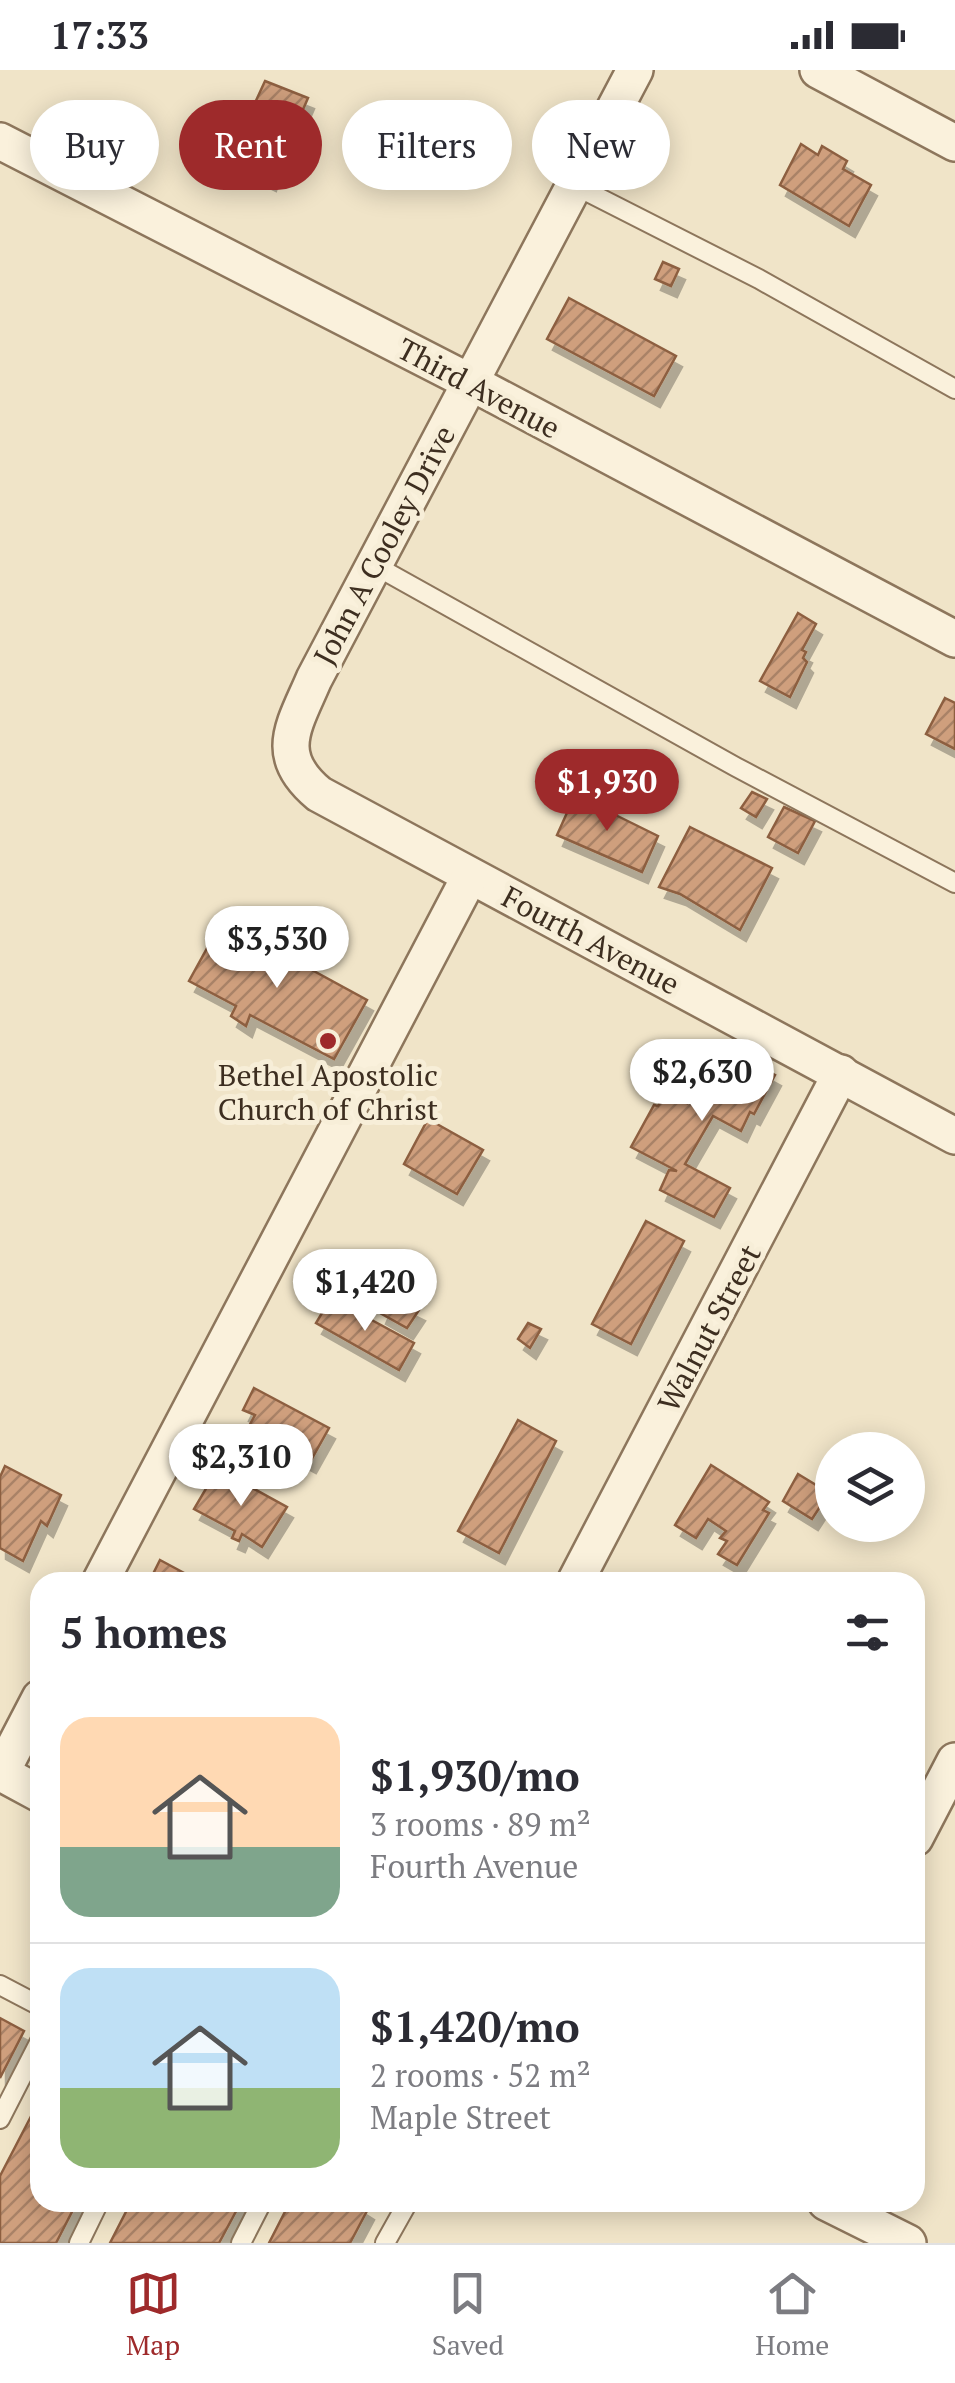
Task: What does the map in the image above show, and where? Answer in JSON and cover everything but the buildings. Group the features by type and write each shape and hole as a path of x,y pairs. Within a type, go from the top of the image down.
{"street":[{"name":"John A Cooley Drive","path":"619,100 635,70"},
{"path":"818,70 955,144"},
{"name":"Third Avenue","path":"0,141 470,382 955,639"},
{"name":"John A Cooley Drive","path":"290,760 290,734 314,678 571,190"},
{"name":"Fourth Avenue","path":"290,760 305,783 319,794 955,1136"},
{"path":"105,1572 470,876"},
{"name":"Walnut Street","path":"580,1572 842,1073"},
{"path":"30,1717 0,1774 30,1789"},
{"path":"925,1819 955,1761"},
{"path":"846,2212 908,2243"}],"lane":[{"path":"584,190 759,279 955,388"},
{"path":"374,565 736,768 955,884"},
{"path":"0,1985 30,2001"},
{"path":"0,2119 30,2060"},
{"path":"79,2243 94,2212"},
{"path":"241,2243 257,2212"},
{"path":"385,2243 402,2212"}],"place":[{"name":"Bethel Apostolic Church of Christ","path":"328,1041"}]}
